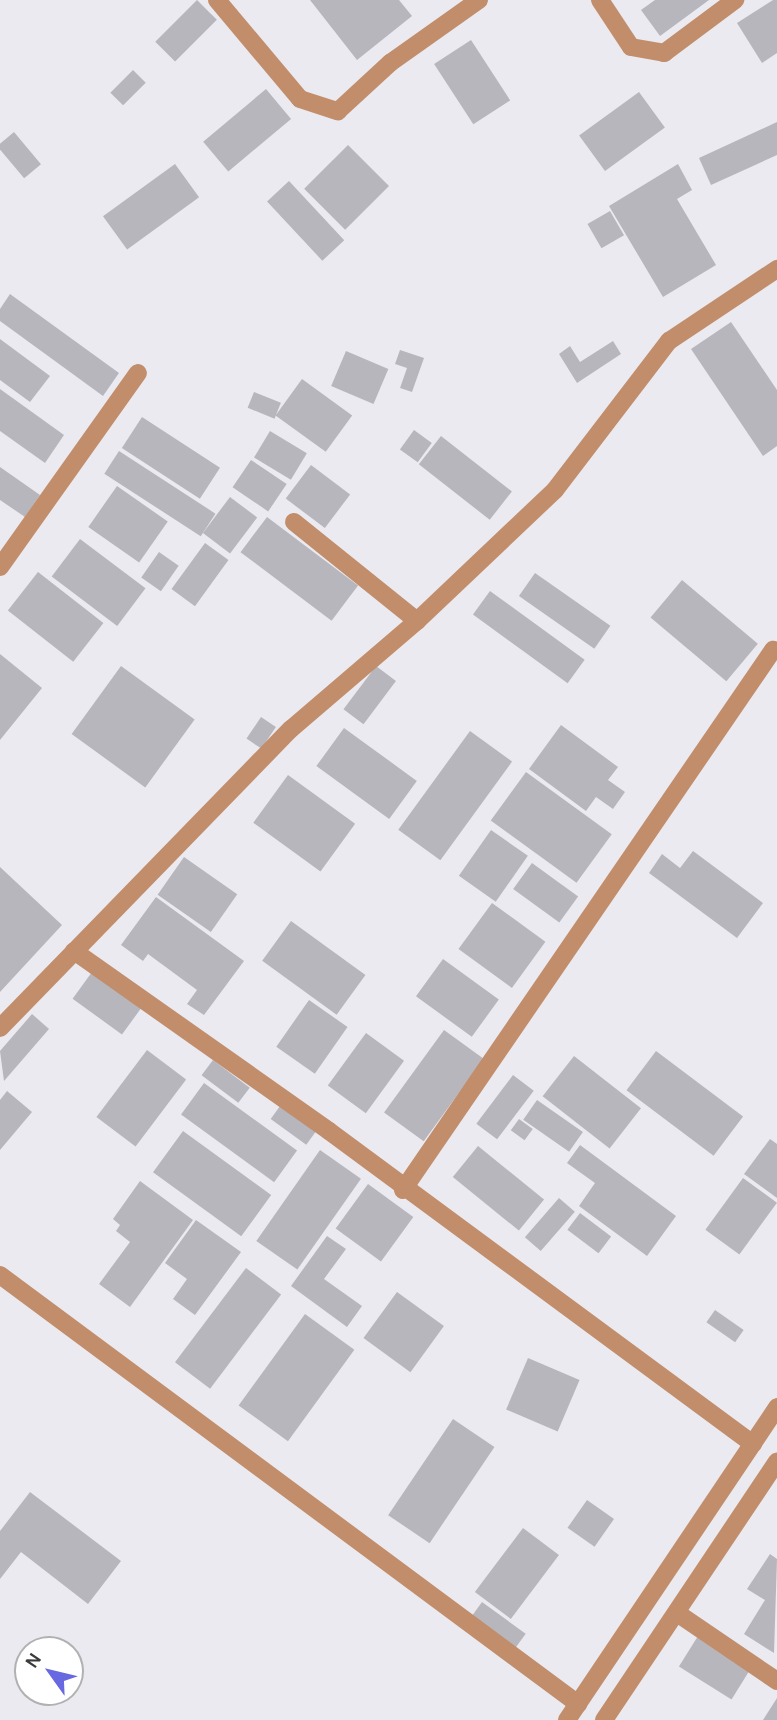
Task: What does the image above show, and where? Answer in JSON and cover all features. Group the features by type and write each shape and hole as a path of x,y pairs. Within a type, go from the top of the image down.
{"street":[{"path":"217,0 300,99 338,111 390,63 479,0"},
{"path":"600,0 631,47 664,53 735,0"},
{"path":"0,1028 291,729 416,621 555,490 669,341 777,269"},
{"path":"0,568 138,373"},
{"path":"294,522 416,621"},
{"path":"403,1190 773,650"},
{"path":"74,951 329,1131 403,1190 753,1444"},
{"path":"0,1275 578,1704"},
{"path":"567,1720 777,1406"},
{"path":"604,1720 777,1462"},
{"path":"677,1613 777,1681"}],"building":[{"path":"197,0 217,20 175,62 155,42"},
{"path":"310,0 399,0 412,16 357,60"},
{"path":"655,0 709,0 660,36 641,10"},
{"path":"777,0 777,53 762,63 737,23"},
{"path":"471,40 510,100 473,124 434,64"},
{"path":"133,70 146,83 123,105 110,93"},
{"path":"266,89 291,119 228,172 203,142"},
{"path":"639,92 665,128 605,171 579,135"},
{"path":"777,122 777,155 711,185 699,158"},
{"path":"14,132 41,164 24,178 0,150 0,144"},
{"path":"348,145 389,186 345,230 304,189"},
{"path":"175,164 199,197 127,249 103,216"},
{"path":"678,164 692,190 677,199 716,265 663,297 609,206"},
{"path":"289,181 344,240 322,261 267,201"},
{"path":"610,211 624,235 601,248 587,224"},
{"path":"10,294 119,373 103,396 0,321 0,309"},
{"path":"731,322 777,390 777,446 763,456 691,349"},
{"path":"0,339 50,376 30,402 0,380"},
{"path":"613,341 621,354 577,383 559,354 570,346 580,362"},
{"path":"400,350 424,358 412,392 400,388 407,368 395,364"},
{"path":"346,351 388,369 373,404 331,386"},
{"path":"302,379 352,415 326,452 276,415"},
{"path":"0,389 64,435 45,463 0,431"},
{"path":"254,392 281,403 275,419 248,408"},
{"path":"142,417 220,468 200,499 122,448"},
{"path":"414,430 432,443 418,462 400,449"},
{"path":"270,431 307,453 291,480 254,458"},
{"path":"441,436 512,491 490,520 419,464"},
{"path":"119,451 215,514 201,536 104,474"},
{"path":"251,460 287,484 268,511 233,487"},
{"path":"311,465 350,494 325,528 286,499"},
{"path":"0,467 40,495 25,517 0,500"},
{"path":"117,486 168,522 139,563 88,527"},
{"path":"230,497 257,517 230,553 203,533"},
{"path":"267,517 358,586 332,621 241,552"},
{"path":"80,539 145,588 117,626 52,577"},
{"path":"205,543 228,560 195,606 171,589"},
{"path":"159,552 179,566 161,591 141,577"},
{"path":"38,572 103,623 73,662 8,611"},
{"path":"535,573 610,626 594,649 519,596"},
{"path":"682,580 758,644 726,681 651,618"},
{"path":"490,591 585,660 568,683 473,614"},
{"path":"0,654 42,688 0,740"},
{"path":"121,666 195,719 145,787 72,734"},
{"path":"376,666 396,681 363,724 344,709"},
{"path":"261,717 276,727 261,749 246,739"},
{"path":"561,725 618,767 608,780 625,792 613,809 596,797 586,811 529,769"},
{"path":"344,728 417,781 389,819 316,766"},
{"path":"470,731 512,762 440,860 398,830"},
{"path":"526,772 612,834 576,883 491,821"},
{"path":"288,775 355,824 320,872 253,823"},
{"path":"491,830 528,856 496,902 459,876"},
{"path":"693,851 763,903 737,938 649,873 662,854 680,868"},
{"path":"184,857 237,894 211,932 158,895"},
{"path":"532,863 578,897 559,922 513,889"},
{"path":"0,867 62,925 0,992"},
{"path":"156,897 244,961 204,1015 187,1004 197,990 148,954 143,961 121,945"},
{"path":"492,903 545,942 512,988 458,949"},
{"path":"291,921 365,975 337,1015 262,961"},
{"path":"443,959 499,1000 472,1037 416,996"},
{"path":"92,972 141,1008 122,1035 73,999"},
{"path":"309,1000 348,1027 315,1074 276,1047"},
{"path":"32,1014 49,1029 4,1081 0,1051"},
{"path":"444,1030 484,1059 424,1141 384,1113"},
{"path":"366,1033 404,1061 366,1113 328,1086"},
{"path":"147,1050 186,1079 136,1147 96,1117"},
{"path":"656,1051 743,1117 714,1156 627,1090"},
{"path":"574,1056 641,1108 610,1149 543,1096"},
{"path":"213,1060 250,1088 238,1103 202,1075"},
{"path":"513,1075 534,1091 497,1139 476,1124"},
{"path":"204,1083 297,1151 274,1182 181,1115"},
{"path":"7,1091 32,1112 0,1150 0,1100"},
{"path":"537,1100 583,1132 569,1152 523,1120"},
{"path":"283,1102 319,1128 306,1145 271,1119"},
{"path":"519,1119 533,1129 525,1140 511,1130"},
{"path":"183,1131 271,1195 241,1236 153,1172"},
{"path":"770,1139 777,1144 777,1198 744,1174"},
{"path":"580,1145 676,1216 647,1256 579,1206 595,1183 567,1163"},
{"path":"478,1146 544,1199 519,1231 453,1177"},
{"path":"320,1150 361,1179 297,1270 256,1241"},
{"path":"743,1178 777,1203 739,1254 705,1230"},
{"path":"140,1181 193,1220 130,1307 99,1284 130,1242 116,1231 120,1225 113,1219"},
{"path":"368,1184 413,1217 381,1261 336,1228"},
{"path":"559,1198 575,1212 541,1251 525,1237"},
{"path":"580,1213 611,1236 599,1253 567,1230"},
{"path":"196,1220 241,1252 195,1315 173,1299 187,1279 165,1263"},
{"path":"327,1236 346,1249 324,1279 362,1306 347,1327 291,1286"},
{"path":"246,1268 281,1294 210,1389 175,1362"},
{"path":"397,1292 444,1326 410,1372 363,1338"},
{"path":"715,1310 744,1330 735,1342 706,1322"},
{"path":"305,1314 354,1350 288,1441 239,1405"},
{"path":"528,1358 580,1380 558,1431 506,1410"},
{"path":"453,1419 494,1447 430,1543 388,1515"},
{"path":"30,1492 121,1561 88,1604 21,1552 0,1579 0,1531"},
{"path":"587,1500 614,1519 595,1547 567,1528"},
{"path":"523,1528 559,1555 511,1619 475,1592"},
{"path":"770,1554 777,1559 774,1653 744,1634 765,1600 747,1589"},
{"path":"482,1602 526,1634 514,1650 470,1618"},
{"path":"698,1636 751,1669 732,1699 679,1667"},
{"path":"777,1698 777,1720 763,1720"}]}
